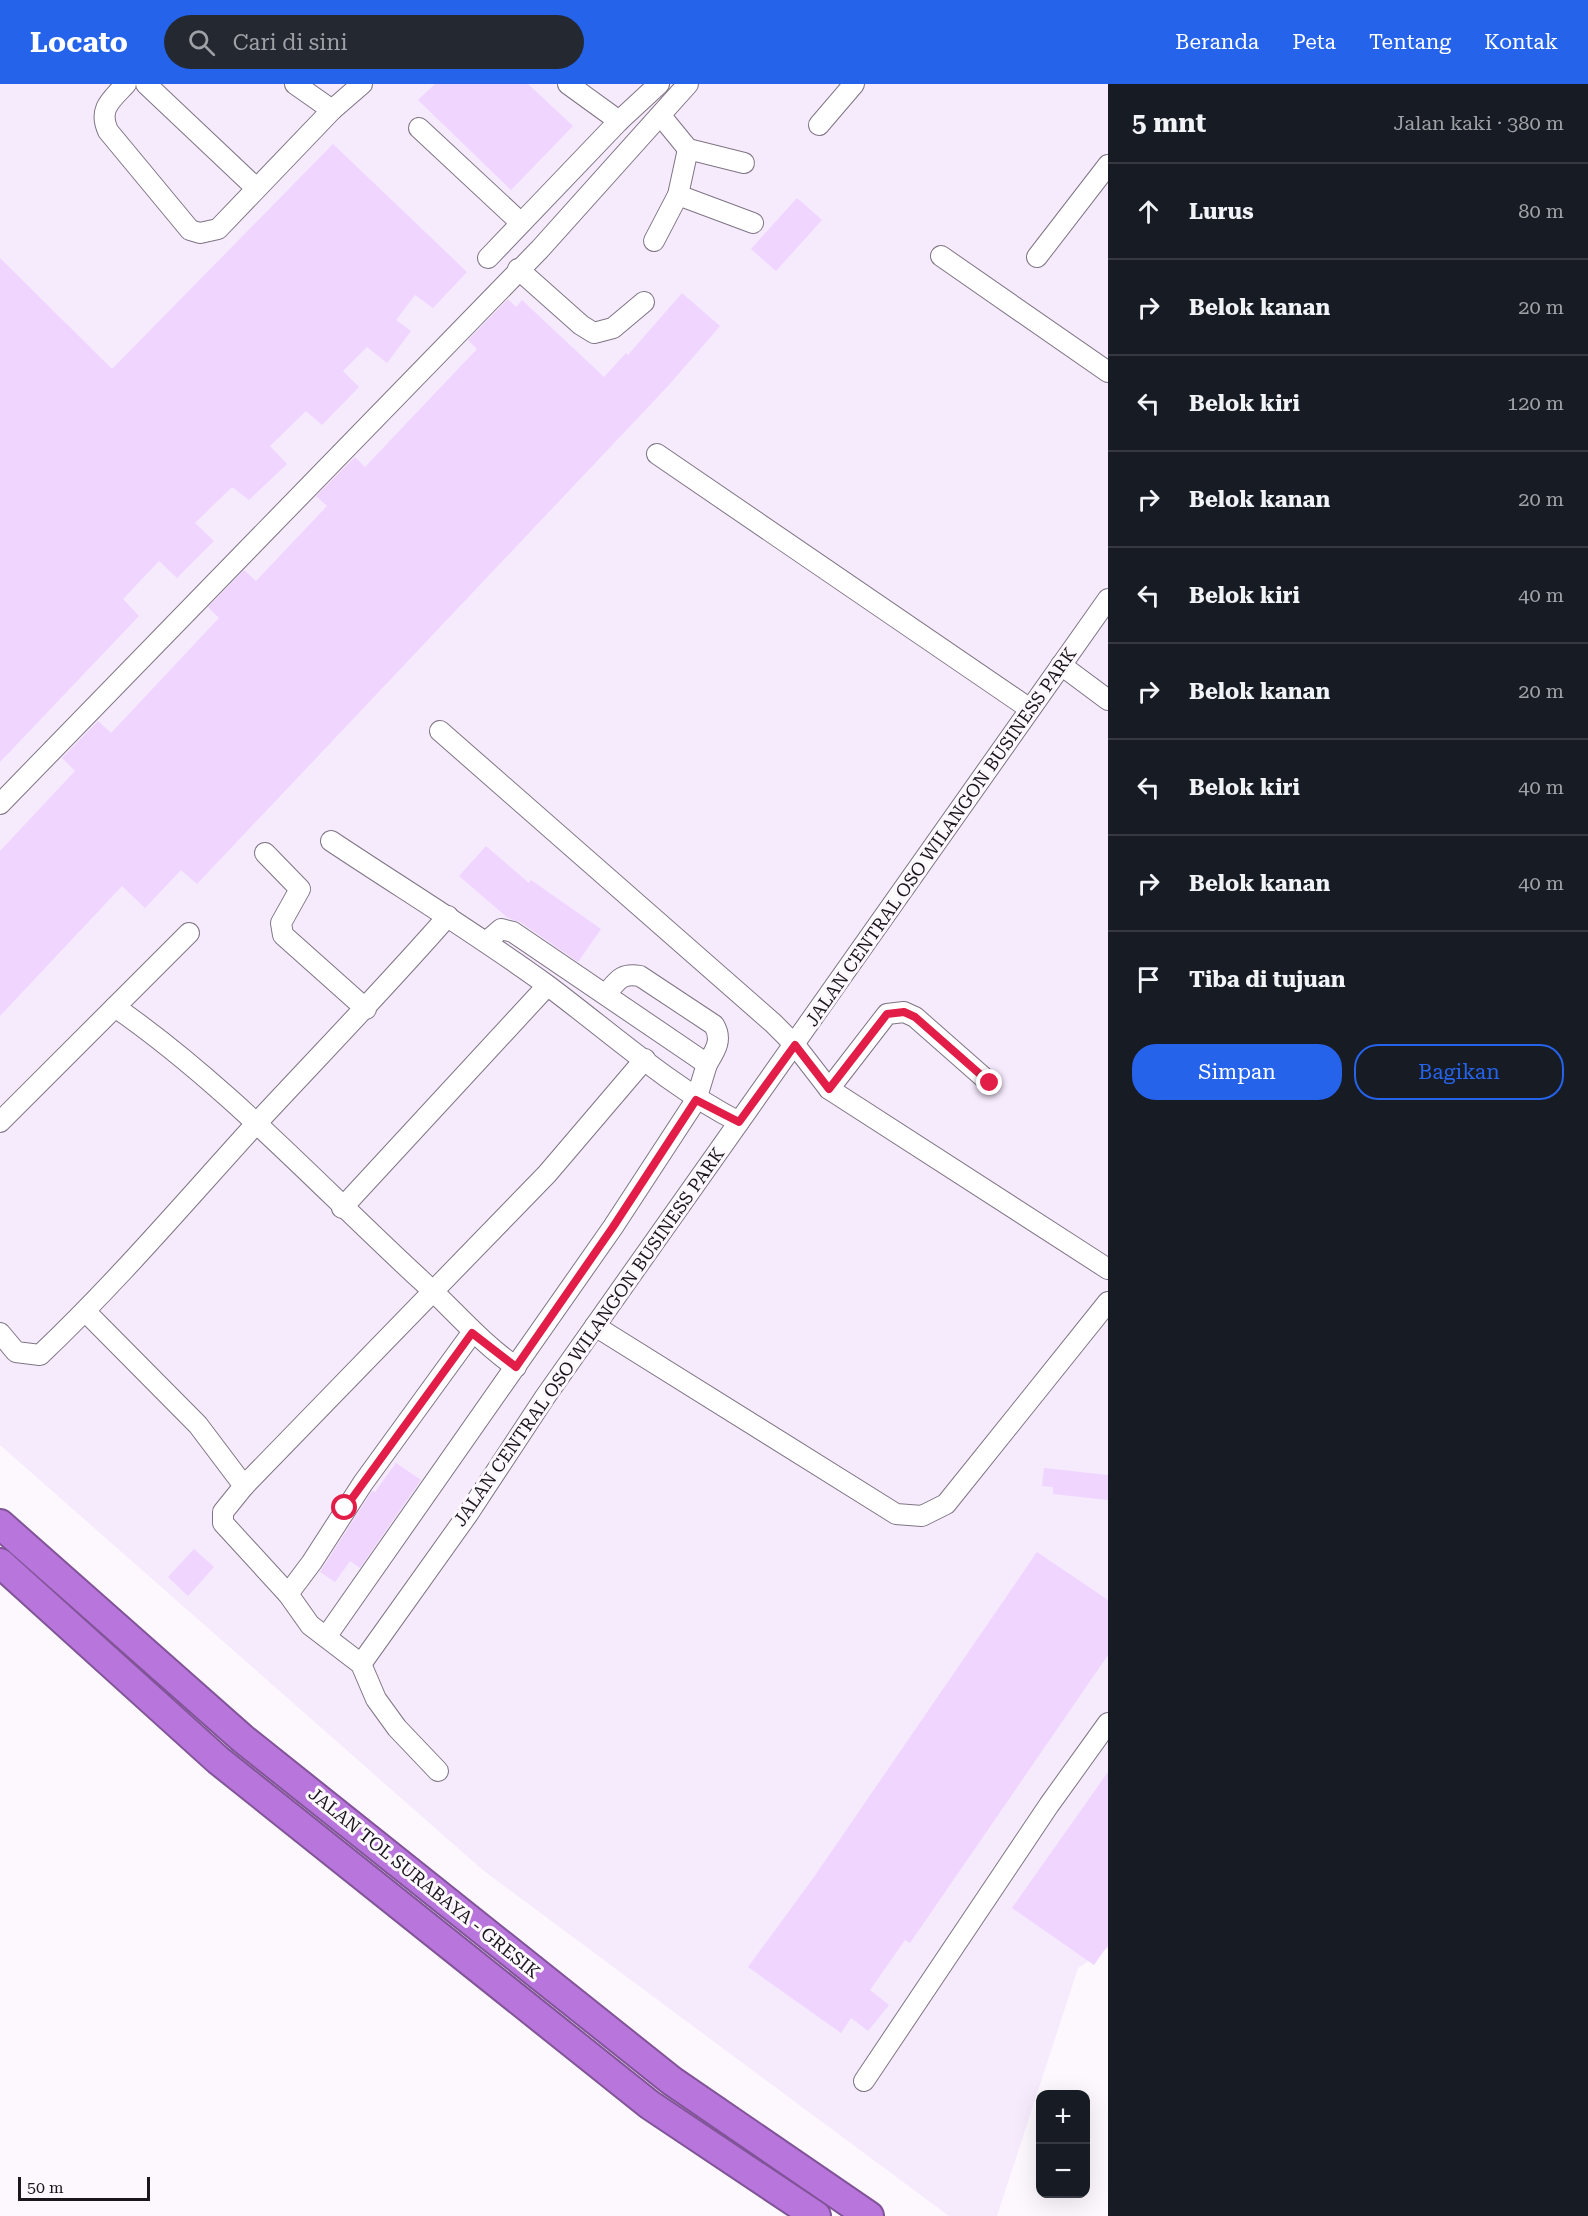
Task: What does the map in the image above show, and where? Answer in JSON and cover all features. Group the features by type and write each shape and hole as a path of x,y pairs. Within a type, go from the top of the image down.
{"highway":[{"name":"JALAN TOL SURABAYA - GRESIK","path":"0,1524 243,1739 672,2081 869,2216"},
{"name":"JALAN TOL SURABAYA - GRESIK","path":"0,1563 227,1768 650,2105 816,2216"}],"lane":[{"path":"126,84 105,107 104,123 108,131 190,230 200,233 218,228 332,110 362,84"},
{"path":"146,84 256,188"},
{"path":"295,84 332,110"},
{"path":"568,84 619,121"},
{"path":"488,258 619,121 659,84"},
{"path":"819,125 854,84"},
{"path":"0,804 518,269 661,116 684,85"},
{"path":"661,116 688,149 744,163"},
{"path":"419,128 521,223"},
{"path":"654,241 678,195 688,149"},
{"path":"1038,257 1108,165"},
{"path":"678,195 753,223"},
{"path":"941,256 1108,372"},
{"path":"518,269 581,325 594,333 613,328 644,302"},
{"path":"657,454 1030,710"},
{"name":"JALAN CENTRAL OSO WILANGON BUSINESS PARK","path":"361,1664 595,1326 1108,598"},
{"path":"1061,664 1108,700"},
{"path":"440,731 795,1045 829,1089 1108,1269"},
{"path":"331,841 486,942 645,1059 696,1100 739,1122"},
{"path":"265,853 300,889 281,923 283,935 366,1009"},
{"path":"0,1333 16,1352 40,1355 86,1312 256,1124 366,1009 448,916"},
{"path":"486,942 501,929 513,932 707,1064"},
{"path":"0,1122 189,933"},
{"path":"326,1637 613,1227 696,1100 707,1064 718,1045 718,1032 714,1025 640,976 626,974 621,976 606,994"},
{"path":"342,1208 547,986"},
{"path":"115,1007 185,1062 256,1124 342,1208 434,1292 472,1333 516,1367"},
{"path":"829,1089 887,1014 904,1012 915,1017 990,1083"},
{"path":"438,1771 397,1728 376,1699 361,1664 310,1625 288,1594 223,1523 223,1512 244,1486 547,1174 645,1059"},
{"path":"595,1326 896,1514 922,1516 946,1504 1108,1302"},
{"path":"86,1312 198,1425 244,1486"},
{"path":"288,1594 312,1562 345,1508 472,1333"},
{"path":"864,2081 1049,1805 1108,1723"}],"shaded area":[{"path":"0,84 1108,84 1108,1948 1078,1968 1038,2090 1036,2090 1036,2097 997,2216 949,2216 484,1871 0,1445"}],"building":[{"path":"435,84 528,84 573,126 511,190 418,100"},
{"path":"333,144 467,272 433,308 415,295 396,320 411,331 387,363 367,347 343,371 359,387 322,425 306,411 270,446 287,464 249,500 232,487 195,523 214,541 177,578 159,561 123,599 139,616 0,762 0,258 112,369"},
{"path":"797,198 822,220 776,271 751,249"},
{"path":"682,293 720,326 668,386 197,884 181,870 145,908 122,886 0,1016 0,851 75,771 62,758 98,721 111,733 219,618 208,607 244,570 256,581 327,506 316,496 355,457 365,467 477,349 468,340 508,299 516,307 522,300 604,377 626,353 628,355"},
{"path":"486,846 529,883 531,880 601,929 578,962 520,922 508,918 459,876"},
{"path":"396,1463 421,1480 360,1568 350,1561 335,1582 320,1572 372,1491 375,1492"},
{"path":"1044,1468 1108,1475 1108,1500 1053,1494 1053,1487 1042,1486"},
{"path":"194,1549 214,1567 188,1596 168,1577"},
{"path":"1037,1552 1108,1600 1108,1655 910,1943 905,1940 870,1990 889,2005 868,2031 851,2018 841,2033 748,1967 814,1877"},
{"path":"1108,1772 1108,1945 1094,1965 1012,1908"}],"route":[{"path":"345,1508 472,1333 516,1367 613,1227 696,1100 739,1122 795,1045 829,1089 887,1014 904,1012 915,1017 990,1083"}]}
